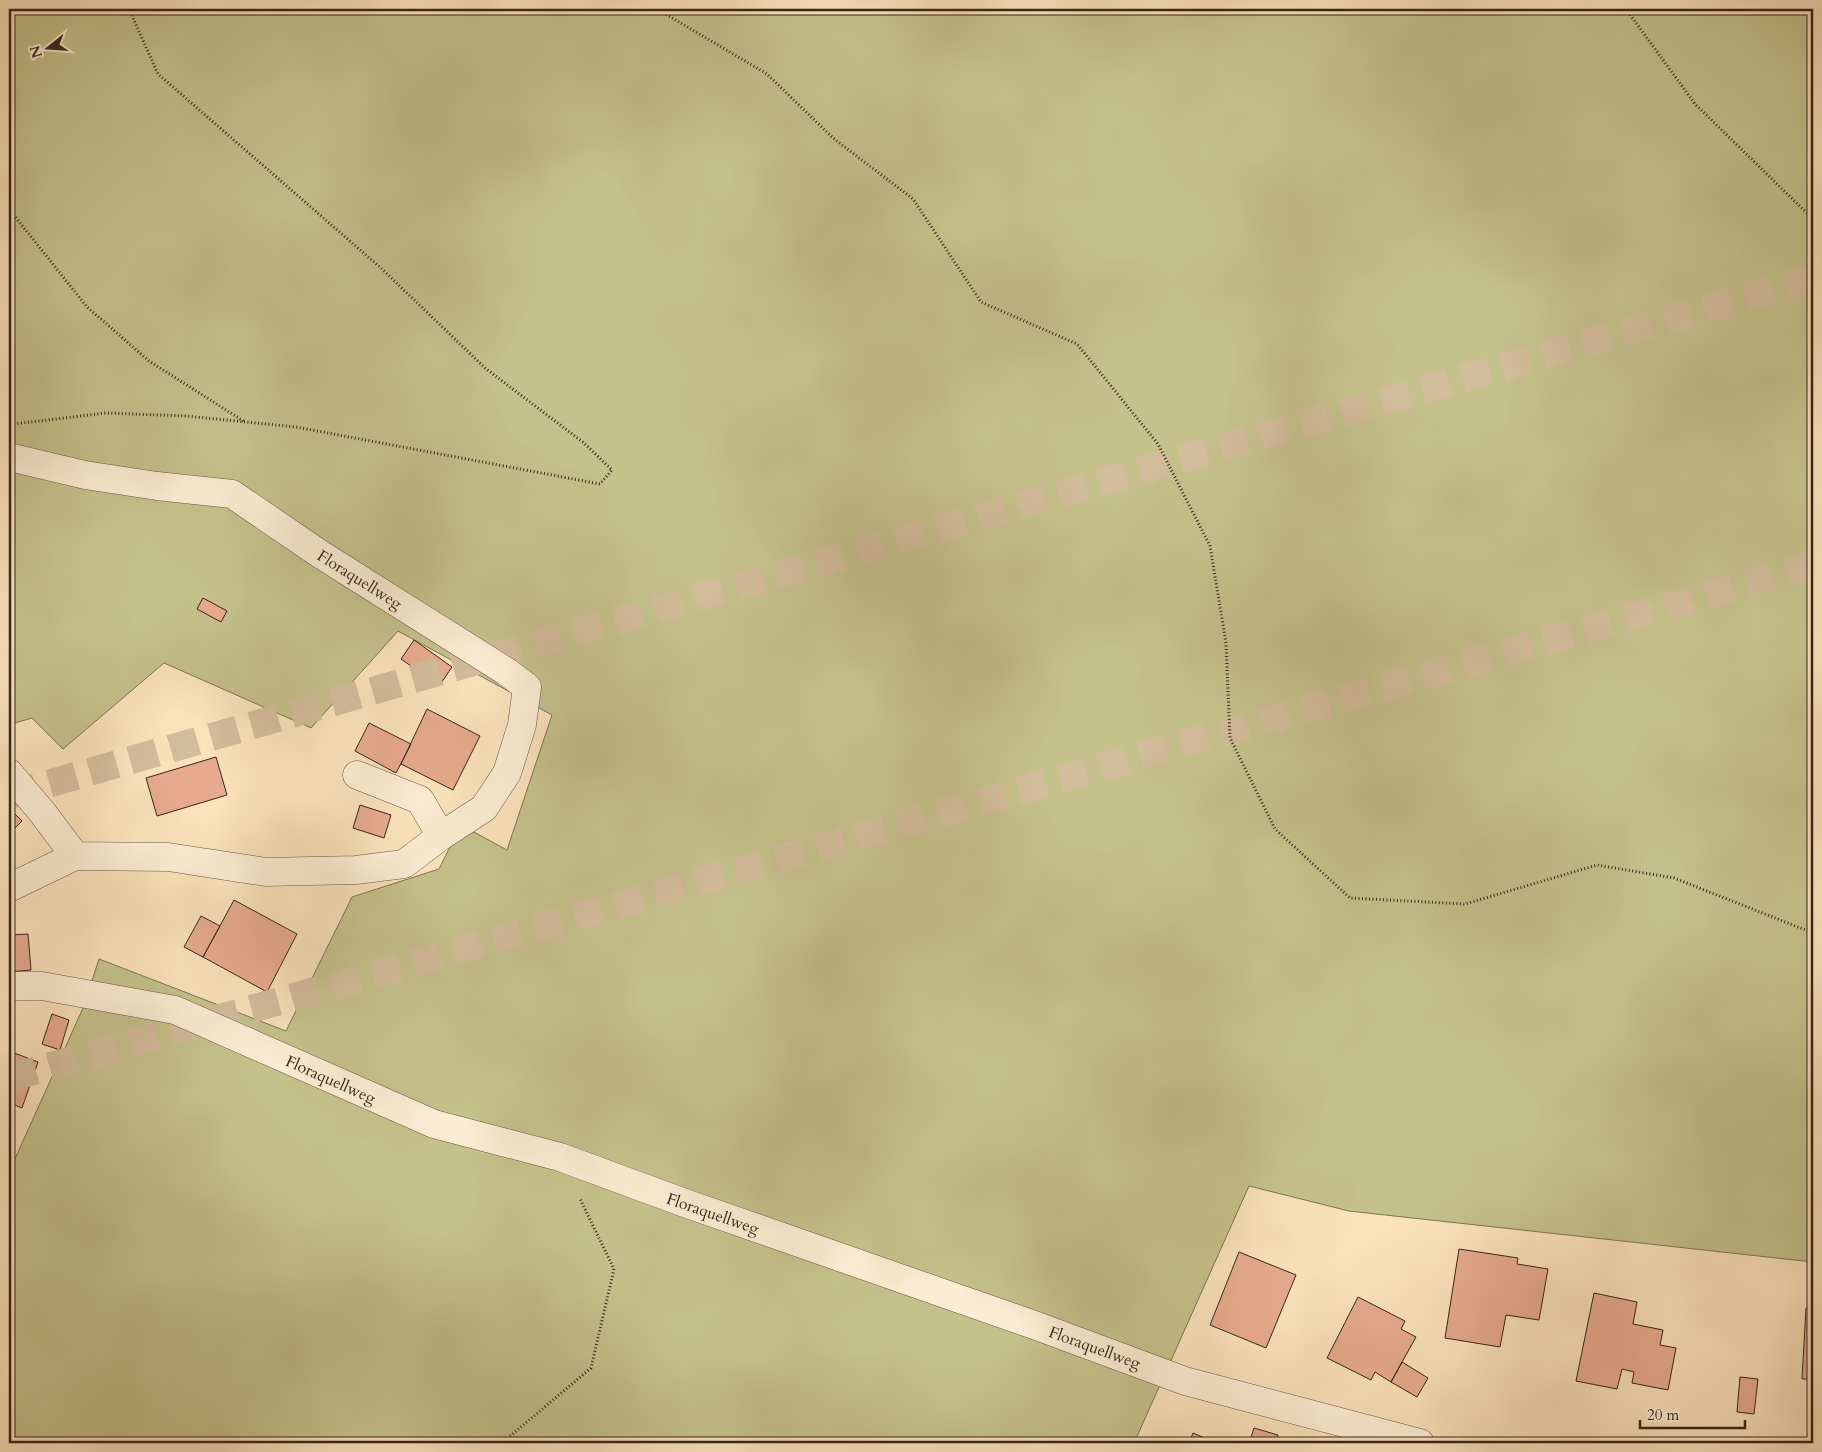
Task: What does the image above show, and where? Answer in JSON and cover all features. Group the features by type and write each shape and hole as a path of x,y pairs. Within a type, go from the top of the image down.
{"street":[{"name":"Floraquellweg","path":"9,457 85,476 232,494 320,554 507,672 527,687 522,725 507,773 484,808 441,836 404,864 356,870 266,872 168,857 75,856 9,888"},
{"path":"9,773 42,812 75,856"},
{"path":"357,775 420,800 441,836"},
{"name":"Floraquellweg","path":"9,986 42,986 175,1010 434,1124 560,1158 1037,1326 1185,1381 1420,1443"}],"path":[{"path":"9,425 106,413 186,416 296,427 600,484 612,470 584,443 485,368 382,269 158,74 130,9"},
{"path":"657,9 768,74 833,138 913,199 981,302 1077,344 1158,444 1210,546 1226,642 1230,738 1275,829 1350,898 1465,904 1597,866 1674,878 1813,933"},
{"path":"1626,9 1695,104 1813,219"},
{"path":"9,209 86,307 148,361 245,422"},
{"path":"502,1443 591,1368 614,1269 560,1158"}],"shaded area":[{"path":"9,9 1813,9 1813,1262 1349,1211 1249,1186 1134,1443 9,1443 9,1172 83,1008 99,959 286,1031 352,897 439,869 461,825 507,850 552,715 398,631 311,728 164,663 63,749 32,718 15,723 9,721"}],"building":[{"path":"203,598 227,611 221,622 197,609"},
{"path":"414,640 452,667 439,686 401,659"},
{"path":"427,709 480,736 453,790 401,764"},
{"path":"369,723 411,744 396,773 355,751"},
{"path":"216,757 227,795 157,816 146,778"},
{"path":"360,805 391,815 384,838 353,828"},
{"path":"9,808 22,821 9,834"},
{"path":"234,900 297,934 267,992 203,957"},
{"path":"201,916 220,926 203,957 184,947"},
{"path":"28,934 31,970 9,972 9,935"},
{"path":"52,1014 69,1020 60,1050 42,1044"},
{"path":"9,1051 38,1062 22,1108 9,1103"},
{"path":"1459,1249 1518,1258 1517,1264 1548,1269 1539,1320 1506,1315 1500,1347 1445,1338"},
{"path":"1239,1252 1296,1275 1266,1348 1210,1325"},
{"path":"1594,1293 1637,1302 1633,1324 1663,1330 1660,1345 1676,1348 1668,1390 1632,1383 1634,1372 1622,1369 1617,1389 1576,1381"},
{"path":"1358,1297 1405,1321 1401,1329 1416,1337 1391,1382 1375,1372 1371,1380 1327,1358"},
{"path":"1806,1308 1813,1309 1813,1379 1802,1379"},
{"path":"1402,1362 1428,1378 1417,1397 1391,1382"},
{"path":"1740,1377 1758,1379 1754,1414 1737,1412"},
{"path":"1254,1428 1278,1435 1276,1443 1249,1443"},
{"path":"1193,1433 1217,1443 1189,1443"}],"tunnel":[{"path":"9,795 1813,278"},
{"path":"9,1078 1813,565"}]}
